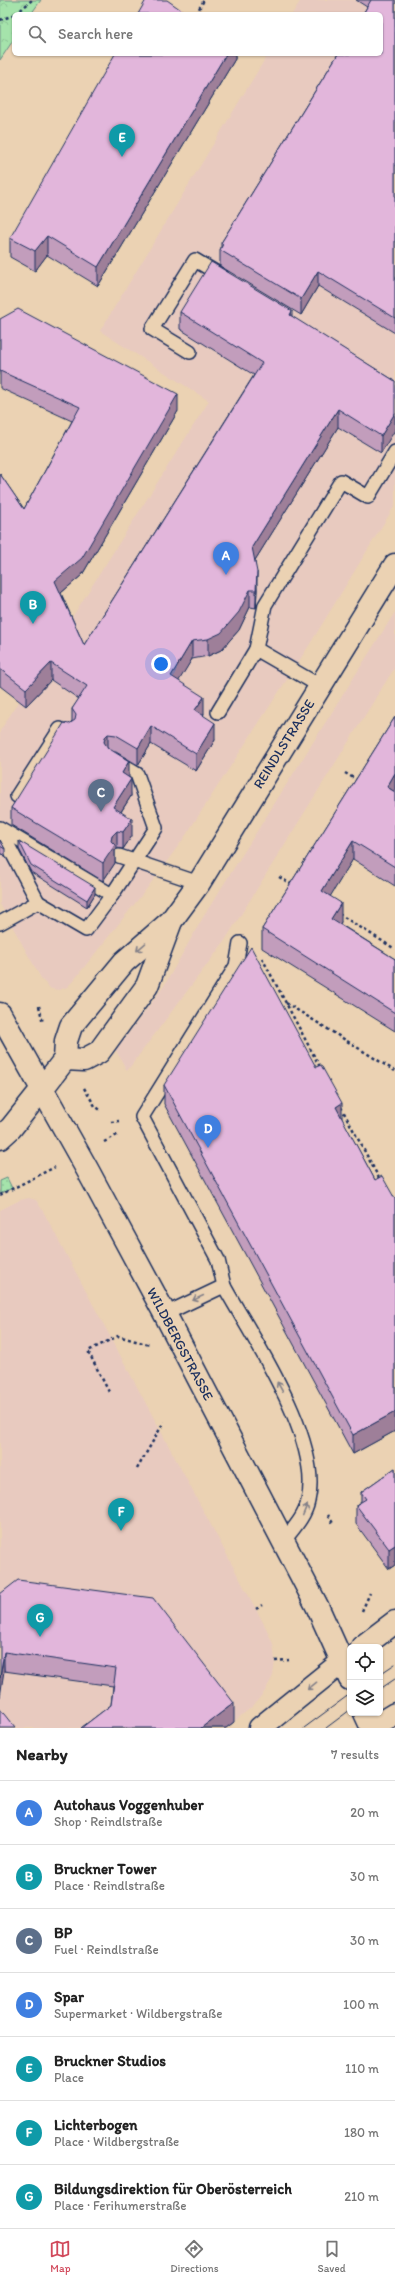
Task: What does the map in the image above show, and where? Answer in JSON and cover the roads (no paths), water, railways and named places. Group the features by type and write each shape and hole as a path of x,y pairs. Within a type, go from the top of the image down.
{"street":[{"name":"REINDLSTRASSE","path":"171,921 147,986 98,1052 84,1060 65,1059 66,1041 71,1026 124,962 171,921 199,882 395,565"},
{"name":"WILDBERGSTRASSE","path":"0,1014 164,1314 347,1666"},
{"path":"0,1138 11,1128 65,1059"},
{"path":"366,1644 395,1622"},
{"path":"260,1728 347,1666"},
{"path":"366,1716 372,1728 395,1714"}],"lane":[{"path":"190,352 152,329 195,260 235,284"},
{"path":"218,712 256,649 265,605 341,481 368,497 395,452"},
{"path":"256,649 320,686"},
{"path":"17,796 64,731"},
{"path":"0,829 38,902 86,930 112,896 156,828 136,774 112,759"},
{"path":"0,829 112,896"},
{"path":"119,856 199,882"},
{"path":"0,923 38,902"},
{"path":"240,944 236,966 142,1117 218,1260 224,1286 293,1412 305,1445 310,1481 308,1501 302,1516 283,1542"},
{"path":"164,1314 224,1286"}],"tram line":[{"path":"383,1672 395,1664"},
{"path":"383,1687 395,1679"},
{"path":"304,1728 347,1696"},
{"path":"326,1728 347,1712"}],"place":[{"name":"Bruckner Studios","path":"122,157"},
{"name":"Autohaus Voggenhuber","path":"226,575"},
{"name":"Bruckner Tower","path":"33,624"},
{"name":"BP","path":"101,812"},
{"name":"Spar","path":"208,1148"},
{"name":"Lichterbogen","path":"121,1531"},
{"name":"Bildungsdirektion für Oberösterreich","path":"40,1637"}]}
